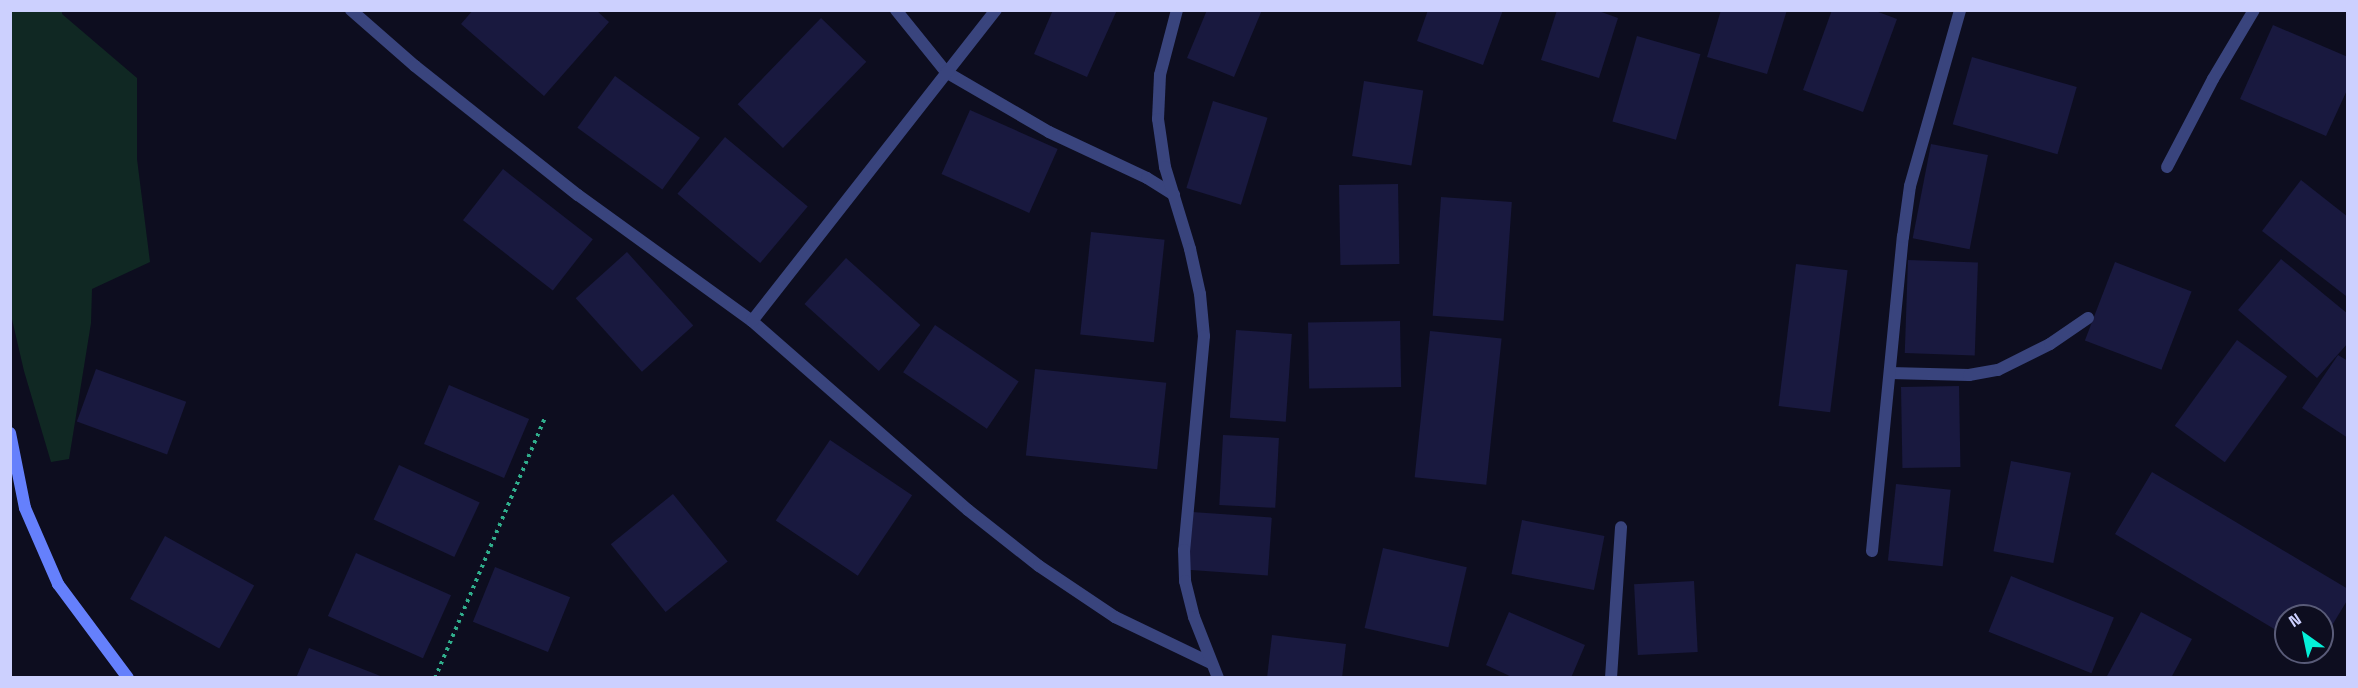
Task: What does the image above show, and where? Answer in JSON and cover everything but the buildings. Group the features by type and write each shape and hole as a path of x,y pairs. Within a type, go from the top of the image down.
{"street":[{"path":"351,10 415,66 578,195 752,321 968,510 1039,566 1115,617 1211,663"},
{"path":"896,10 946,72 1049,132 1147,178 1174,195"},
{"path":"752,321 996,10"},
{"path":"1177,10 1160,75 1158,119 1166,167 1200,294 1204,336 1184,550 1185,581 1194,617 1218,678"},
{"path":"1872,551 1910,186 1960,10"},
{"path":"2167,167 2213,78 2254,10"},
{"path":"1890,374 1969,375 1998,370 2050,344 2088,318"},
{"path":"10,433 25,508 58,584 128,678"},
{"path":"1611,678 1621,527"}],"path":[{"path":"435,678 545,418"}],"green space":[{"path":"10,11 62,11 62,14 137,78 137,159 150,262 92,289 91,323 69,459 51,462 24,371 11,315"}]}
